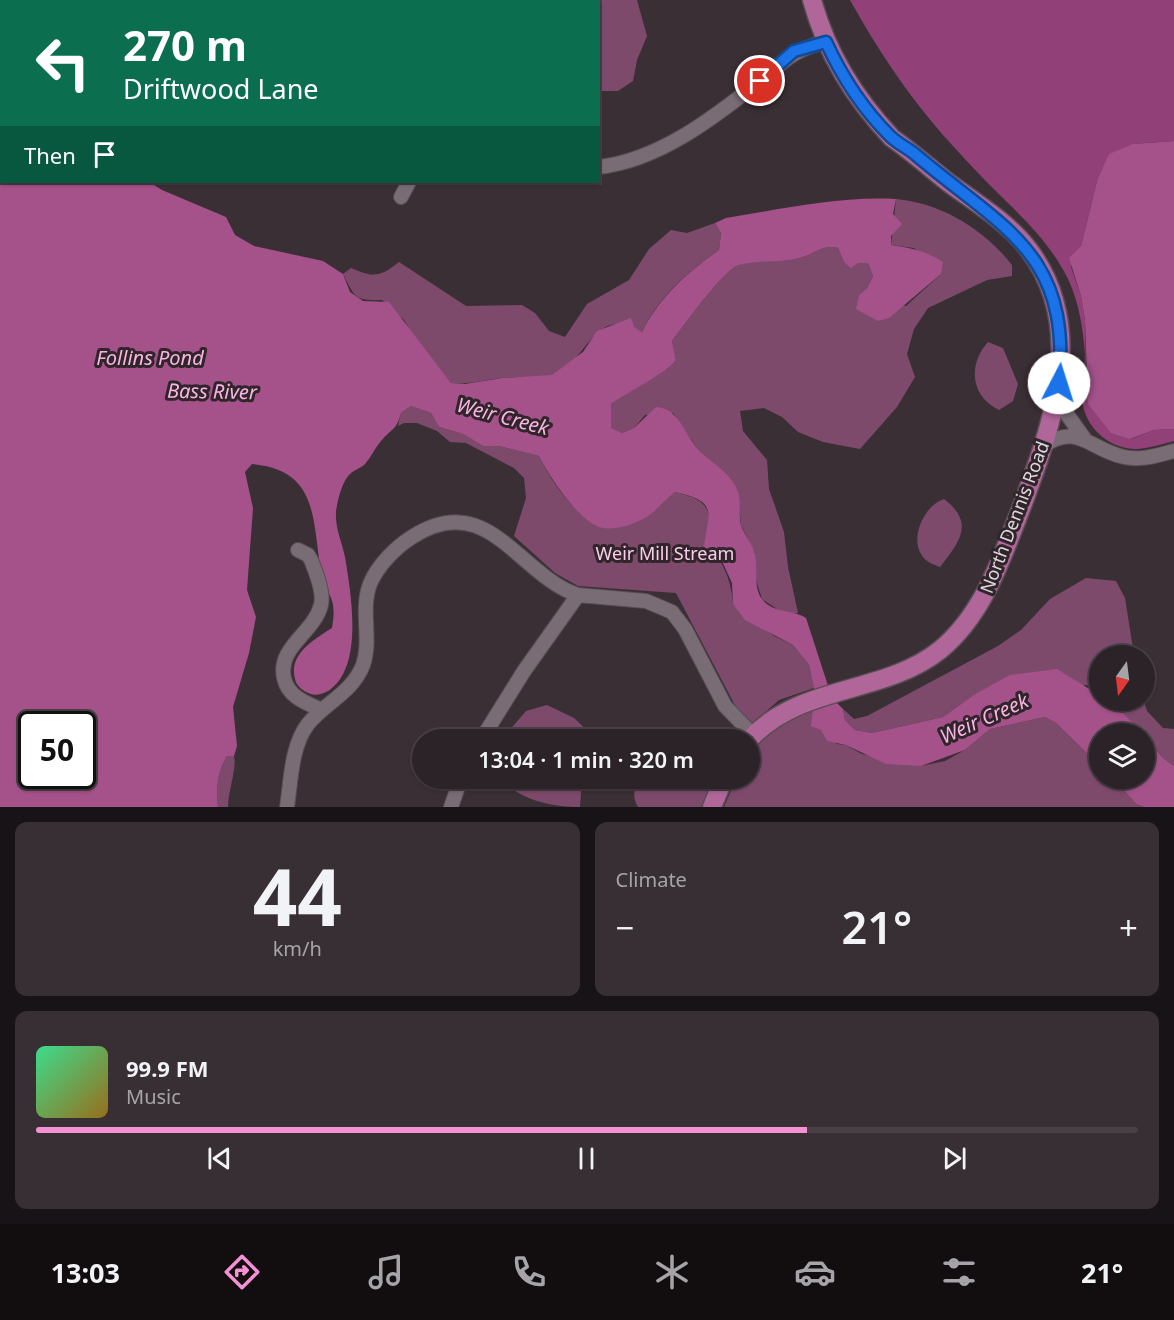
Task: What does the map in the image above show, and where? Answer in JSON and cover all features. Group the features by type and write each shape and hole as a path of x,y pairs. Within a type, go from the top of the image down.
{"main road":[{"name":"North Dennis Road","path":"760,730 786,710 923,662 960,632 981,601 996,571 1043,446 1059,383 1062,348 1054,302 1042,271 1028,248 1000,222 892,138 848,83 826,42 812,0"},
{"path":"712,807 719,789"}],"street":[{"path":"600,167 640,157 690,131 717,114 794,51 826,42"},
{"path":"401,197 408,183"},
{"path":"1059,383 1066,413 1084,438"},
{"path":"1043,446 1063,435 1084,438 1122,457 1141,458 1174,451"},
{"path":"286,807 299,741 309,723 349,689 364,663 368,599 374,576 398,548 419,532 434,527 460,523 483,528 498,536 549,580 578,595 646,601 672,612 685,629 725,706 744,729"},
{"path":"297,550 308,555 311,560 322,600 312,624 287,653 282,670 284,681 293,694 322,710"},
{"path":"488,729 524,671 578,595"},
{"path":"451,807 457,789"}],"green space":[{"path":"600,0 637,0 647,36 637,60 633,81 618,91 600,91"},
{"path":"896,199 945,212 975,229 1012,265 1012,276 987,280 928,308 914,329 907,354 915,377 897,407 860,449 823,442 798,432 782,417 764,408 740,411 743,431 767,460 769,489 784,532 788,567 798,613 783,613 762,599 756,580 755,553 741,525 737,489 696,447 673,413 645,415 634,428 622,433 611,429 611,404 656,376 676,360 672,341 714,287 739,265 795,259 824,248 838,248 844,262 868,263 873,276 867,288 859,295 906,306 941,274 914,248 891,245"},
{"path":"715,223 721,233 719,250 696,267 665,296 642,332 626,325 613,324 602,329 565,368 553,375 541,378 507,378 451,383 414,337 404,320 382,300 366,300 356,296 343,274 351,268 371,274 382,273 399,262 466,306 522,305 535,313 549,331 565,337 587,304 629,280 649,249 671,230 687,233"},
{"path":"988,342 1003,348 1018,384 1013,401 999,410 982,397 975,379 977,360"},
{"name":"Weir Mill Stream","path":"411,406 431,413 439,427 463,434 483,446 499,446 539,456 565,498 593,523 603,528 675,492 701,502 708,513 709,520 705,539 725,570 733,604 774,636 793,645 809,665 814,688 779,700 747,728 676,593 578,586 555,573 514,536 526,498 524,478 514,468 466,443 450,442 437,431 417,423 404,423 398,426 401,413"},
{"path":"944,499 954,508 962,524 958,540 940,567 923,557 917,539 925,514 937,502"},
{"path":"1086,578 1116,581 1125,598 1132,645 1089,645 1089,687 1087,685 972,696 943,717 872,733 855,730 845,720 843,709 854,719 867,716 998,646 1021,630 1050,599"},
{"path":"547,705 574,718 586,729 511,729 526,711"},
{"path":"813,709 821,730 837,744 846,745 862,754 921,766 945,761 965,750 990,729 1045,717 1056,723 1089,755 1089,789 1123,789 1136,804 1144,807 724,807 732,789 760,789 760,742 778,727"},
{"path":"1118,711 1147,711 1163,728 1174,729 1174,766 1155,748 1155,723 1132,723"},
{"path":"227,756 234,756 235,761 228,807 218,807 218,781"},
{"path":"513,789 581,789 580,807 548,804"},
{"path":"635,789 709,789 703,807 638,807"}],"shaded area":[{"path":"850,0 1174,0 1174,141 1133,144 1097,181 1081,246 1071,267 1081,296 1085,320 1086,384 1131,439 1154,430 1174,429 1174,441 1138,449 1118,446 1101,435 1088,420 1082,400 1085,354 1080,316 1072,288 1062,267 1032,228 958,152 917,103 881,53"}],"water":[{"path":"1174,141 1174,429 1154,430 1130,439 1111,433 1088,404 1085,320 1081,296 1069,258 1081,246 1097,181 1109,154 1133,144"},
{"name":"Follins Pond","path":"0,183 151,183 226,217 235,235 254,246 323,261 343,274 350,292 363,301 389,302 451,383 465,384 502,378 552,375 583,352 597,331 631,318 634,327 642,332 649,319 675,286 719,250 721,233 715,223 726,218 832,201 896,199 893,214 902,224 891,236 891,245 931,255 943,262 941,274 889,318 878,321 856,309 859,295 867,288 873,276 868,263 858,263 851,268 844,262 838,248 824,248 795,259 739,265 714,287 672,341 676,360 656,376 611,404 611,428 622,433 634,428 656,407 664,408 680,422 696,447 729,477 738,493 741,525 755,554 759,594 772,607 806,618 832,698 843,709 845,720 855,730 872,733 943,717 972,696 1010,675 1057,669 1089,689 1089,711 1120,711 1132,723 1089,723 1089,755 1056,723 1045,717 990,729 965,750 921,766 886,764 846,745 827,741 821,730 811,726 815,693 809,665 793,645 745,620 733,604 732,583 722,561 704,547 708,511 699,500 675,492 643,519 623,526 603,528 594,525 575,509 539,456 499,446 483,446 463,434 439,427 431,413 411,406 401,413 396,426 381,441 365,464 347,477 340,492 336,518 350,589 351,645 342,677 325,693 313,695 303,690 296,682 294,670 295,662 304,648 332,628 334,609 323,580 313,516 308,501 301,487 290,476 274,468 252,464 245,472 253,508 247,590 256,617 249,653 233,707 237,746 234,756 227,756 221,768 217,787 218,807 0,807"},
{"path":"1155,748 1174,766 1174,807 1144,807 1136,804 1123,789 1155,789"}],"route":[{"path":"760,81 794,51 826,42 835,63 861,102 892,138 1000,222 1028,248 1042,271 1054,302 1062,348 1059,383"}],"water label":[{"name":"Bass River","path":"212,391"},
{"name":"Weir Creek","path":"503,416"},
{"name":"Weir Creek","path":"984,718"}]}
